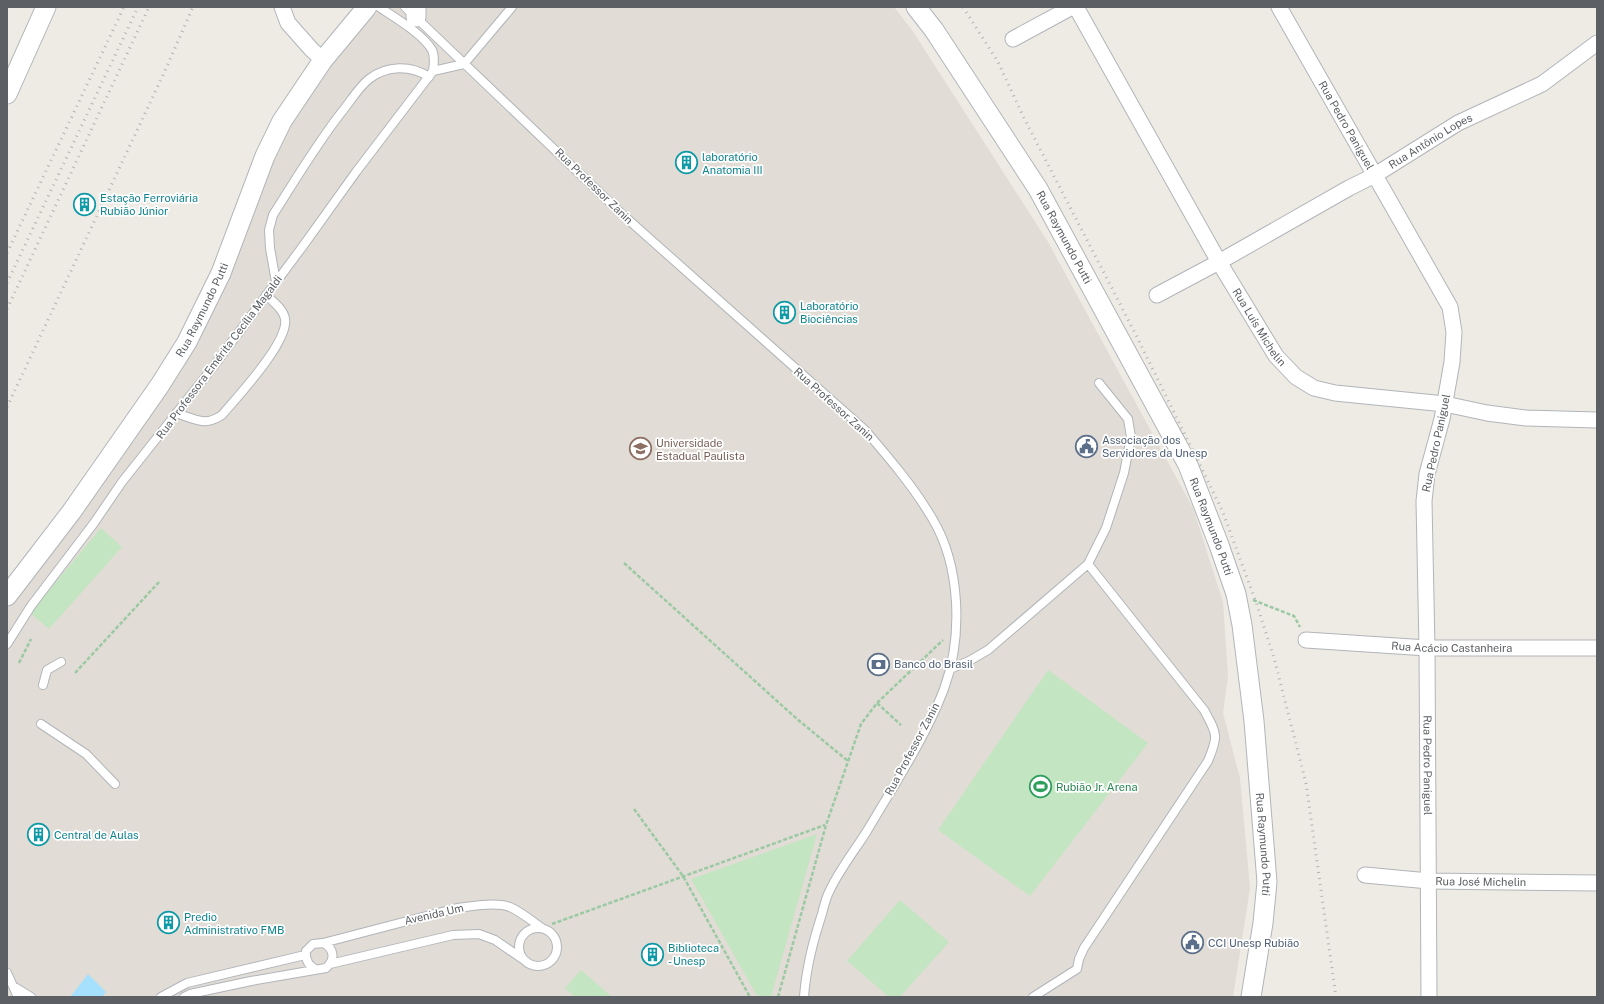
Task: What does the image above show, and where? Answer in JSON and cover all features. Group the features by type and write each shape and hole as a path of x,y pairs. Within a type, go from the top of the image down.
{"street":[{"path":"7,94 46,7"},
{"path":"282,7 288,23 323,60"},
{"name":"Rua Raymundo Putti","path":"7,596 72,511 160,385 187,342 221,272 265,156 282,121 323,60 367,7"},
{"name":"Rua Raymundo Putti","path":"916,7 934,30 1041,195 1188,465 1236,594 1242,625 1254,721 1267,882 1264,924 1251,997"},
{"path":"1013,39 1072,7"},
{"name":"Rua Luís Michelin","path":"1076,7 1219,262 1276,356 1296,377 1314,388 1335,393 1445,404 1487,413 1526,418 1597,420"},
{"name":"Rua Pedro Paniguel","path":"1279,7 1450,307 1454,332 1452,362 1445,404 1426,474 1424,501 1427,648 1429,997"},
{"name":"Rua Antônio Lopes","path":"1157,295 1375,175 1458,123 1542,84 1597,43"},
{"name":"Rua Acácio Castanheira","path":"1306,640 1427,648 1597,648"},
{"name":"Rua José Michelin","path":"1365,875 1429,881 1597,883"}],"lane":[{"path":"379,7 404,24 432,50 434,60 431,74"},
{"path":"276,282 270,248 269,230 273,215 322,136 359,89 379,73 392,69 406,68 431,74 464,64 512,7"},
{"name":"Rua Professor Zanin","path":"413,10 464,64 623,215 865,430 900,470 933,519 949,558 956,593 956,628 950,669 928,725 888,796 829,890 808,968 804,997"},
{"name":"Rua Professora Emérita Cecília Magaldi","path":"7,644 31,606 94,523 122,482 276,282 356,172 431,74"},
{"path":"176,413 202,421 213,422 222,415 269,358 284,329 285,319 283,312 266,295"},
{"path":"950,669 970,661 988,650 1088,564 1106,528 1124,473 1131,436 1128,419 1099,383"},
{"path":"1033,997 1077,969 1079,958 1084,948 1208,761 1215,743 1215,729 1204,710 1088,564"},
{"path":"43,685 47,670 61,662"},
{"path":"41,724 86,754 114,784"},
{"name":"Avenida Um","path":"323,942 475,905 510,907 542,928"},
{"path":"330,964 454,936 479,934 495,940 527,962 537,966 543,965 554,958 556,952 556,939 548,930 542,928 529,929 520,939 520,952 522,958 527,962"},
{"path":"184,997 190,994 220,987 315,969 321,970 330,964 333,954 331,949 323,942 313,944 309,947 306,955 306,961 315,969"},
{"path":"161,997 186,983 306,955"},
{"path":"7,973 10,987 18,997"},
{"path":"10,987 31,997"}],"path":[{"path":"624,563 797,719 848,761"},
{"path":"75,673 159,582"},
{"path":"1236,594 1294,616 1306,640"},
{"path":"778,997 826,825 860,724 878,703 956,628"},
{"path":"19,663 32,639"},
{"path":"878,703 901,725"},
{"path":"634,809 683,876 750,997"},
{"path":"542,928 826,825"}],"shaded area":[{"name":"Universidade Estadual Paulista","path":"382,7 894,7 912,30 1048,242 1193,508 1223,602 1228,676 1223,713 1240,778 1250,888 1233,997 7,997 7,609 164,391 278,146 309,92 351,39"}],"green space":[{"path":"101,528 122,547 49,629 30,613"},
{"name":"Rubião Jr. Arena","path":"1048,670 1148,743 1030,896 938,830"},
{"path":"817,834 771,997 760,997 756,994 691,879"},
{"path":"900,900 949,942 900,997 889,997 847,961"},
{"path":"581,970 612,997 575,997 565,988"}],"water":[{"path":"88,974 106,992 102,997 72,997 71,996"}],"railway":[{"path":"7,253 124,7"},
{"path":"7,283 138,7"},
{"path":"7,309 149,7"},
{"path":"7,407 164,73 193,7"},
{"path":"963,7 998,62 1024,118 1136,335 1222,510 1256,602 1274,658 1306,783 1336,997"}],"place":[{"name":"laboratório Anatomia III","path":"686,163"},
{"name":"Estação Ferroviária Rubião Júnior","path":"85,204"},
{"name":"Laboratório Biociências","path":"784,312"},
{"name":"Associação dos Servidores da Unesp","path":"1087,446"},
{"name":"Universidade Estadual Paulista","path":"641,449"},
{"name":"Banco do Brasil","path":"878,664"},
{"name":"Rubião Jr. Arena","path":"1041,787"},
{"name":"Central de Aulas","path":"38,835"},
{"name":"Predio Administrativo FMB","path":"169,923"},
{"name":"CCI Unesp Rubião","path":"1192,943"},
{"name":"Biblioteca - Unesp","path":"652,954"}]}
